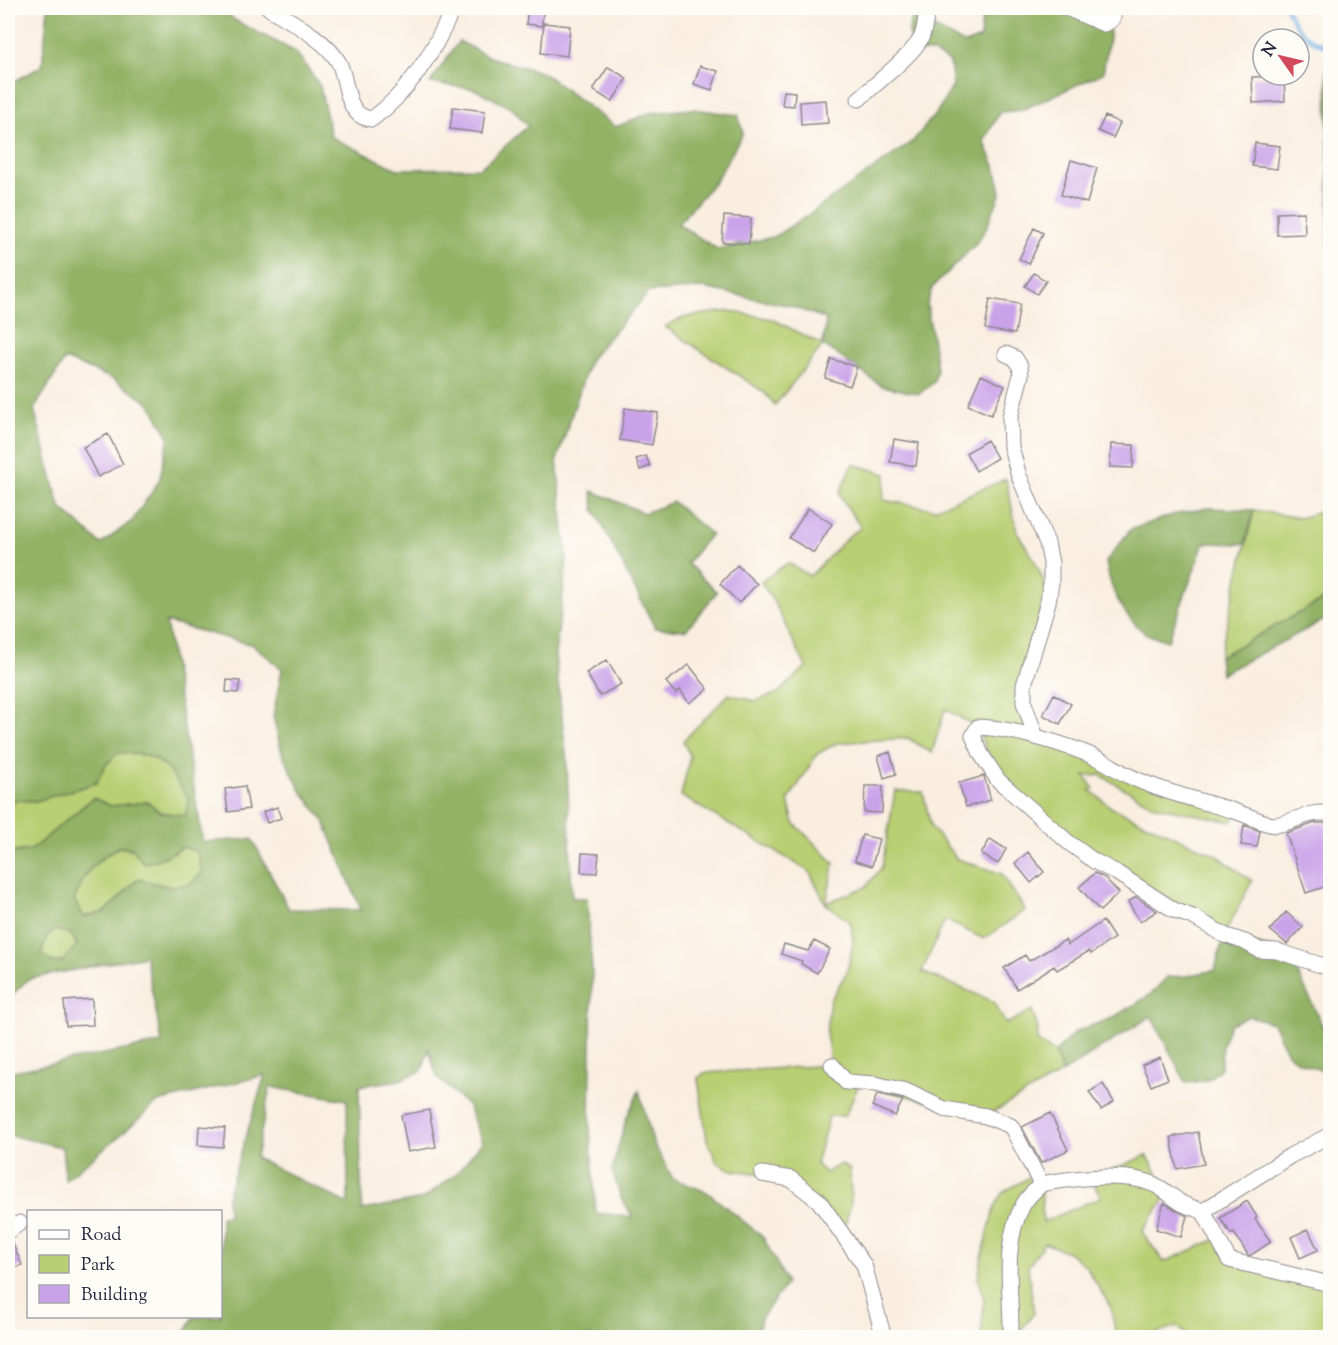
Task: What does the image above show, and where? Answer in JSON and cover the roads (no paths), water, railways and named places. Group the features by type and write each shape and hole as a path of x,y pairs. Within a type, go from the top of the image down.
{"street":[{"path":"269,8 323,45 339,63 348,95 357,114 364,119 372,119 405,90 438,38 453,8"},
{"path":"859,99 920,40 925,27 927,8"},
{"path":"1067,8 1104,24 1111,21 1114,16 1113,8"},
{"path":"1006,354 1015,358 1020,366 1021,375 1010,417 1011,447 1019,476 1047,543 1051,563 1052,584 1024,685 1024,703 1036,737"},
{"path":"1330,814 1321,812 1272,825 1174,794 1130,777 1072,747 988,727 978,727 973,736 981,754 998,780 1068,842 1094,861 1174,910 1195,918 1224,935 1245,942 1259,950 1277,951 1330,968"},
{"path":"832,1065 846,1082 875,1084 906,1091 944,1109 986,1116 1011,1126 1041,1184"},
{"path":"1203,1211 1290,1156 1330,1135"},
{"path":"762,1174 791,1179 819,1201 864,1264 884,1338"},
{"path":"1011,1338 1012,1228 1024,1203 1041,1184 1064,1180 1127,1177 1139,1179 1168,1193 1184,1204 1203,1211 1229,1260 1330,1284"}],"waterway":[{"path":"1286,8 1303,34 1330,47"}]}
